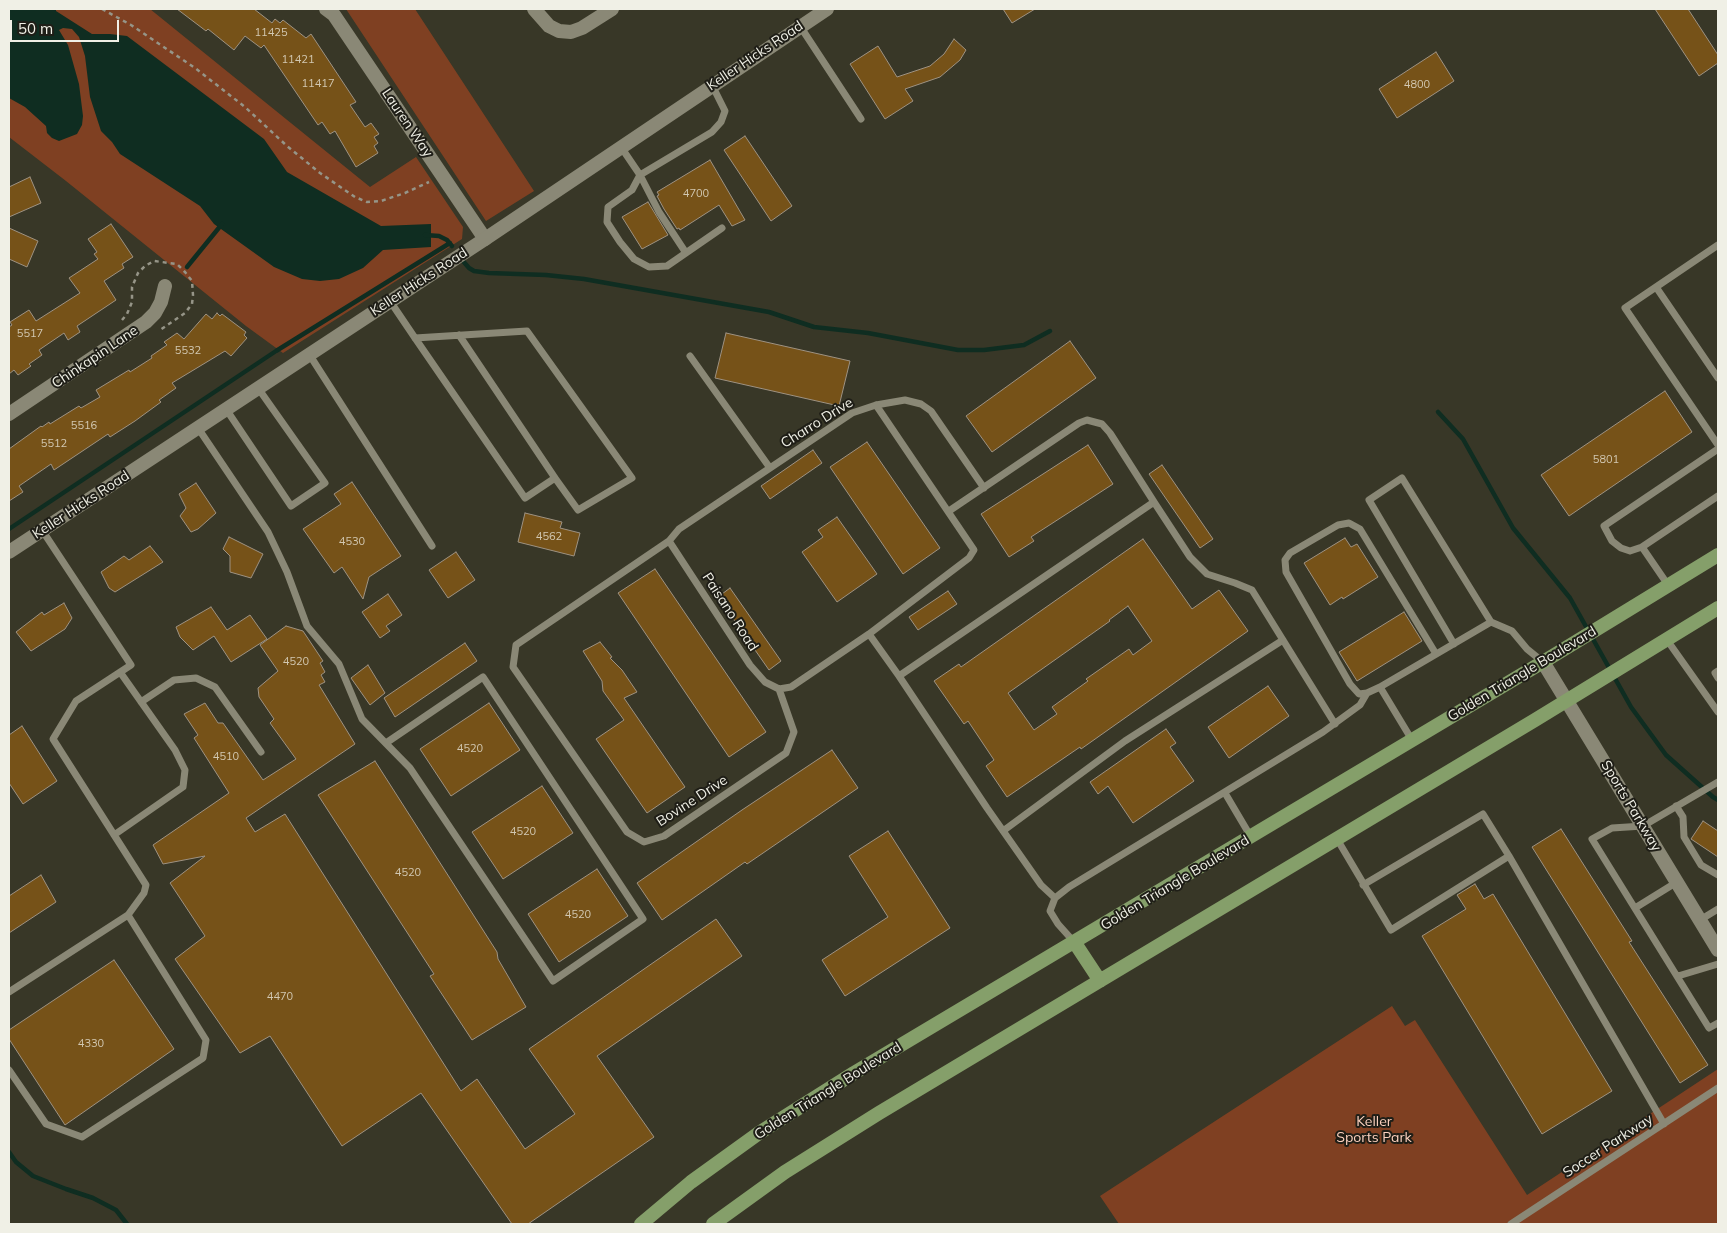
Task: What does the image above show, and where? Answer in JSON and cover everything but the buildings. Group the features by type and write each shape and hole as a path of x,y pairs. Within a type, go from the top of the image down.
{"main road":[{"name":"Golden Triangle Boulevard","path":"641,1224 692,1182 759,1133 871,1063 1562,651 1642,600 1718,555"},
{"path":"712,1224 784,1172 879,1113 1567,701 1718,608"},
{"path":"1075,943 1100,981"}],"street":[{"name":"Lauren Way","path":"326,9 334,15 484,239"},
{"path":"534,9 549,26 559,31 572,32 582,28 612,9"},
{"name":"Keller Hicks Road","path":"9,552 484,239 827,9"},
{"name":"Chinkapin Lane","path":"9,414 146,322 155,313 161,302 165,286"},
{"name":"Sports Parkway","path":"1543,662 1718,950"}],"lane":[{"path":"800,26 861,119"},
{"path":"712,85 725,111 721,122 712,132 640,175 632,190 608,206 607,222 634,259 649,267 667,266 722,228"},
{"path":"620,147 640,175 659,212 686,252"},
{"path":"1718,245 1626,308 1718,445"},
{"path":"1656,287 1718,378"},
{"path":"390,301 525,498 555,478"},
{"path":"415,338 459,335 528,331 632,478 578,510 459,335"},
{"path":"309,354 432,546"},
{"path":"690,356 770,468"},
{"path":"226,409 291,506 325,483 258,388"},
{"path":"876,405 905,400 920,404 931,411 984,488"},
{"name":"Charro Drive","path":"668,541 679,529 852,412 876,405 949,511"},
{"path":"779,689 791,687 869,634 968,558 974,550 949,511 1079,423 1093,421 1102,424 1110,433 1190,556 1207,574 1252,590 1335,724"},
{"path":"198,428 268,532 287,572 307,626 339,664 362,719 410,768 553,981 644,919 483,677 386,743"},
{"path":"1718,449 1604,526 1612,541 1621,548 1630,551 1642,548 1718,496"},
{"path":"1454,644 1369,500 1402,478 1491,622 1512,631 1527,649 1543,662"},
{"path":"899,676 1154,502"},
{"path":"1436,654 1360,529 1349,523 1338,525 1290,553 1285,560 1286,572 1350,684 1359,694 1367,693 1380,687 1491,622"},
{"path":"9,992 128,915 144,893 146,885 53,739 76,701 132,664 42,530"},
{"name":"Bovine Drive","path":"668,541 516,644 513,667 627,832 644,842 664,836 786,752 794,732 779,689"},
{"name":"Paisano Road","path":"668,541 750,665 764,682 779,689"},
{"path":"1642,548 1668,586"},
{"path":"869,634 1003,831 1042,885 1056,898"},
{"path":"1003,831 1126,741 1283,640"},
{"path":"1667,640 1718,712"},
{"path":"1718,671 1715,673 1718,678"},
{"path":"114,835 183,787 185,770 175,750 120,672"},
{"path":"141,702 174,680 196,678 215,687 261,752"},
{"path":"1380,687 1412,740"},
{"path":"1075,943 1058,924 1050,910 1056,898 1070,887 1335,724 1360,705 1367,693"},
{"path":"1718,782 1643,826 1612,828 1592,839 1709,1028 1718,1023"},
{"path":"1225,793 1251,837"},
{"path":"1676,806 1683,817 1684,837 1702,865 1718,875"},
{"path":"1364,885 1483,814 1664,1124"},
{"path":"1337,839 1391,930 1509,856"},
{"path":"1635,908 1677,882"},
{"path":"1700,920 1718,909"},
{"path":"9,1070 46,1124 82,1137 203,1058 206,1040 128,915"},
{"path":"1678,976 1718,964"},
{"name":"Soccer Parkway","path":"1511,1224 1718,1088"}],"path":[{"path":"102,9 131,24 195,68 245,107 287,146 320,173 356,197 367,202 388,199 424,185 441,174"}],"green space":[{"path":"9,9 150,9 370,187 416,157 463,227 462,239 283,353 246,326 9,137"},
{"path":"346,9 415,9 534,191 486,221"},
{"name":"Keller Sports Park","path":"1392,1006 1405,1026 1415,1020 1527,1195 1718,1069 1718,1224 1119,1224 1100,1196"}],"shaded area":[{"path":"9,9 56,9 56,11 92,34 127,36 264,139 287,172 381,226 431,224 431,247 383,250 363,268 339,279 320,281 302,279 274,267 214,224 200,206 120,154 101,131 90,97 85,56 79,37 72,29 63,28 59,30 68,45 79,84 83,116 82,125 77,134 59,141 52,138 47,133 46,126 25,107 9,98"}],"waterway":[{"path":"187,267 222,224"},
{"path":"425,235 439,236 447,240 452,246"},
{"path":"9,529 276,351 450,243"},
{"path":"463,261 474,271 584,279 769,312 814,327 868,333 958,350 984,350 1024,345 1050,331"},
{"path":"1438,412 1463,439 1513,528 1570,598 1631,707 1666,755 1718,800"},
{"path":"9,1152 16,1162 33,1176 93,1198 116,1210 127,1224"}]}
